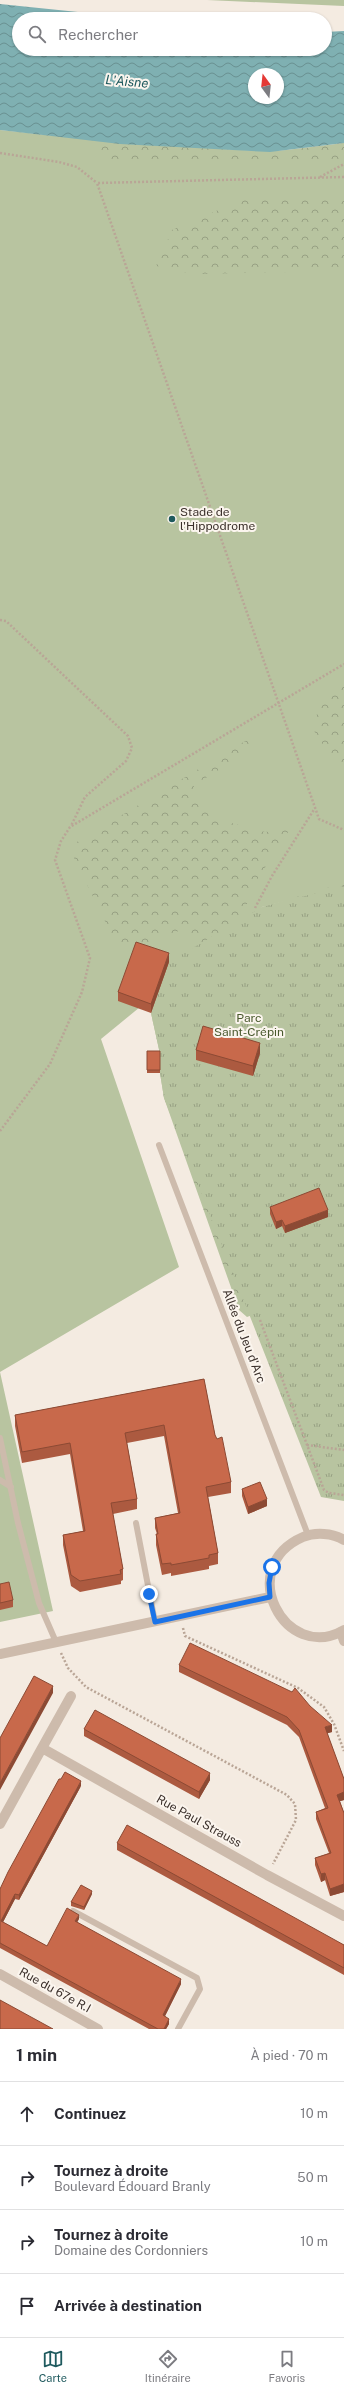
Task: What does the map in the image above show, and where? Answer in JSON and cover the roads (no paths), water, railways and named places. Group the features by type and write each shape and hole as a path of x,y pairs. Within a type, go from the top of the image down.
{"street":[{"path":"343,1634 321,1637 304,1634 290,1626 278,1615 270,1597 269,1583 272,1567 280,1553 292,1542 308,1535 325,1534 344,1540"},
{"path":"0,1654 270,1597"},
{"path":"0,1824 71,1696"},
{"name":"Rue Paul Strauss","path":"42,1748 267,1875 344,1916"},
{"name":"Rue du 67e R.I","path":"0,1974 98,2029"}],"lane":[{"name":"Allée du Jeu d'Arc","path":"159,1145 308,1535"},
{"path":"0,1438 18,1523 39,1602 56,1642"},
{"path":"0,1480 11,1487"},
{"path":"136,1523 155,1622"},
{"path":"71,1910 197,1978 200,1989 178,2029"}],"water":[{"name":"L'Aisne","path":"0,4 78,12 12,12 12,56 332,56 332,32 344,31 344,143 270,152 120,144 0,130"}],"place":[{"name":"Stade de l'Hippodrome","path":"172,519"}],"park label":[{"name":"Parc Saint-Crépin","path":"249,1025"}]}
